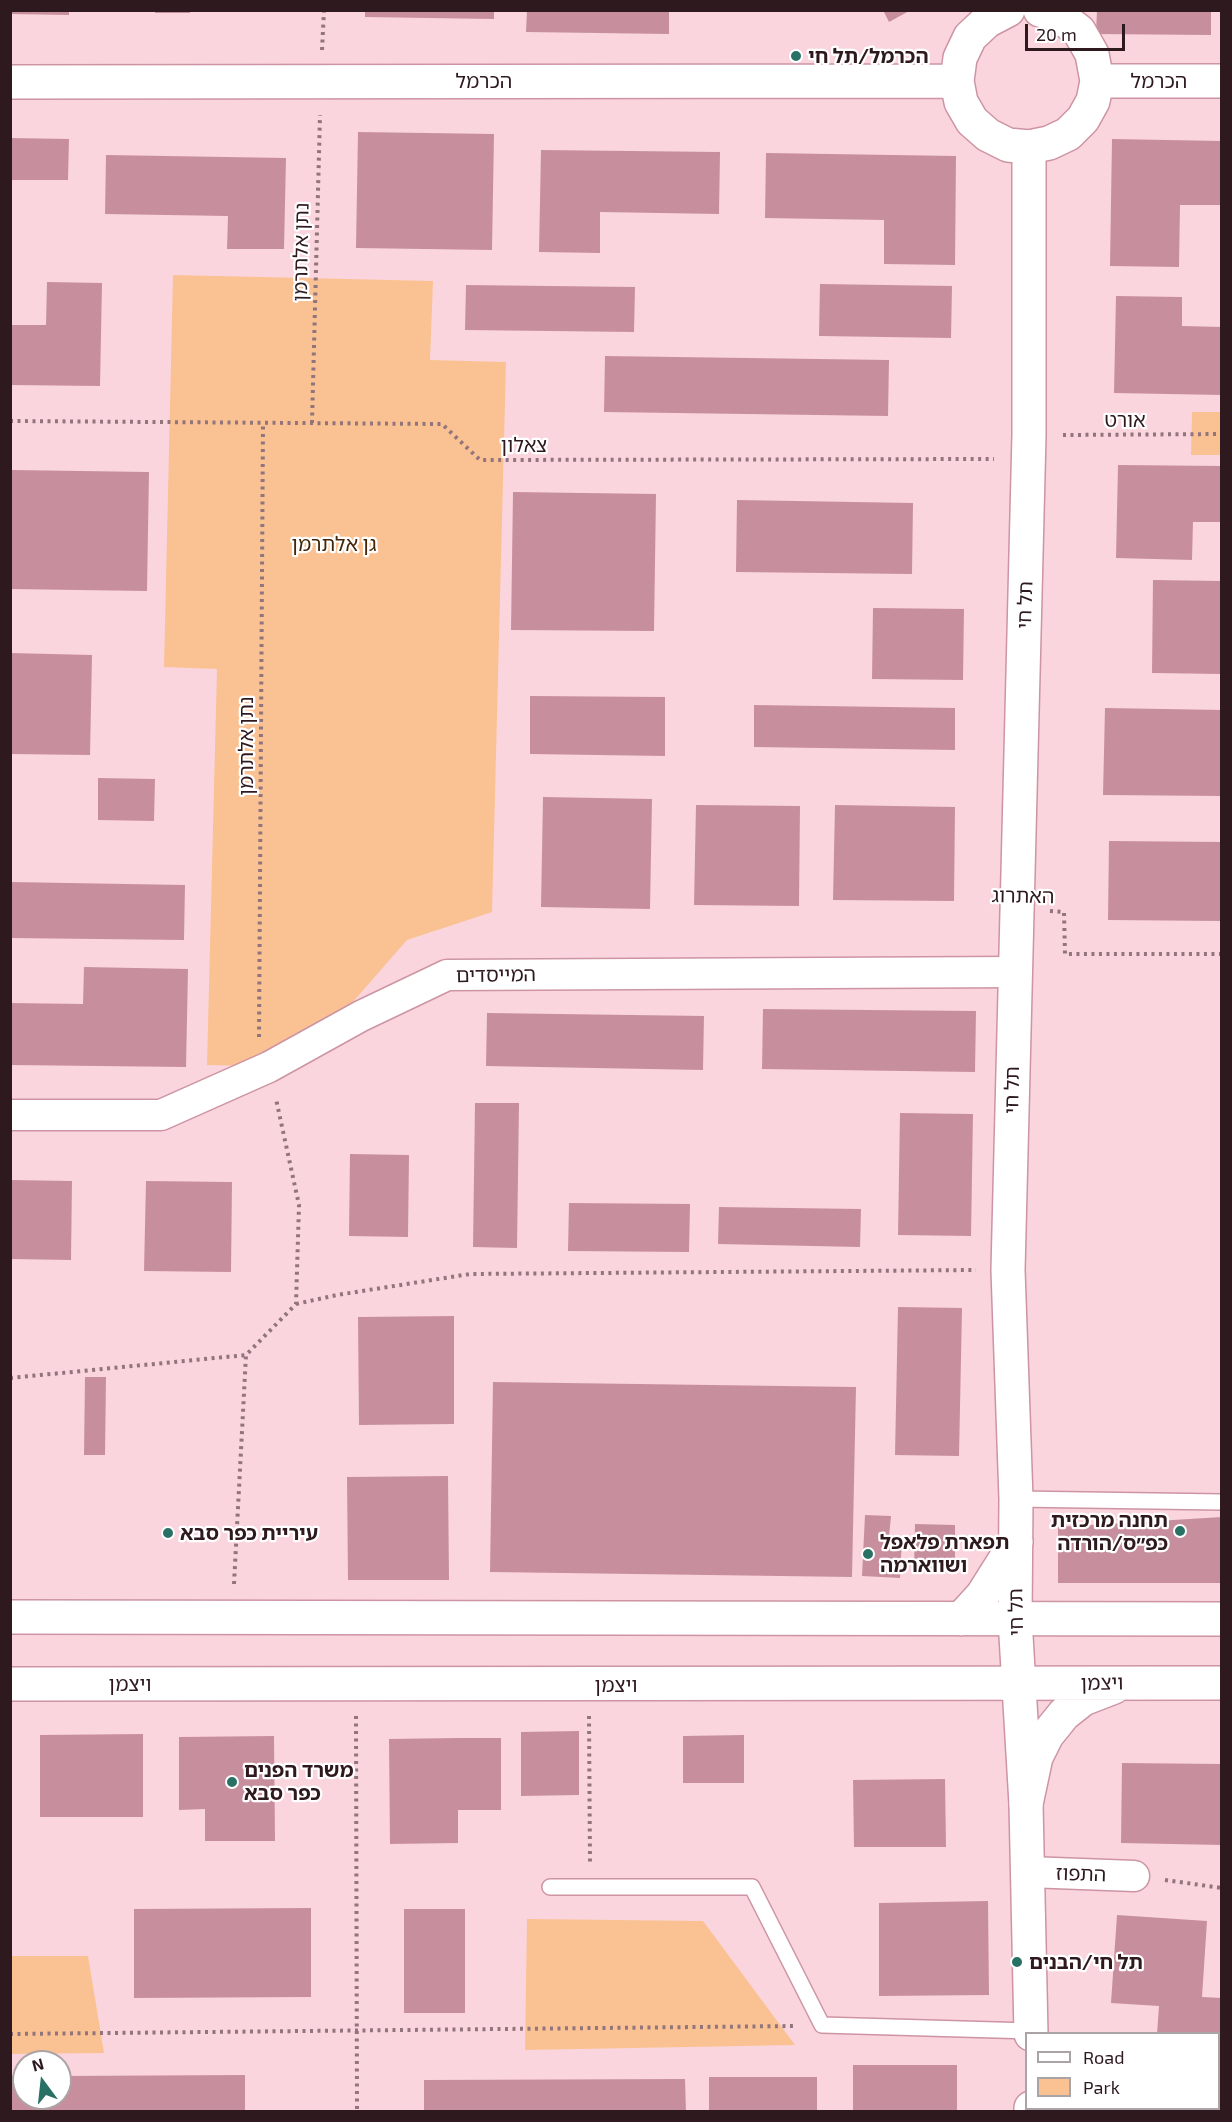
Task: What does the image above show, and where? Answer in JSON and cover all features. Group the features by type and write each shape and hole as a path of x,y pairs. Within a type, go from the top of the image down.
{"street":[{"path":"1008,10 987,21 970,37 960,58 957,81 962,102 972,121 988,135 1008,145 1029,147 1049,143 1068,134 1083,119 1093,100 1097,81 1092,54 1079,31 1058,15 1040,10"},
{"name":"הכרמל","path":"10,82 957,81"},
{"name":"הכרמל","path":"1097,81 1221,81"},
{"name":"תל חי","path":"1029,147 1029,435 1008,1270 1016,1499 1016,1619 1026,1804 1031,2032"},
{"name":"המייסדים","path":"10,1114 161,1115 269,1067 361,1016 447,975 1014,972"},
{"path":"961,1619 982,1596 1016,1542"},
{"path":"10,1617 1221,1619"},
{"path":"1026,1804 1036,1758 1047,1735 1064,1714 1083,1699 1131,1683"},
{"name":"ויצמן","path":"10,1684 1221,1683"},
{"name":"התפוז","path":"1028,1872 1134,1876"}],"lane":[{"path":"1016,1499 1221,1502"},
{"path":"550,1887 752,1887 822,2025 1031,2032"}],"path":[{"name":"נתן אלתרמן","path":"312,423 320,82"},
{"name":"צאלון","path":"10,421 442,424 480,460 1000,459"},
{"name":"נתן אלתרמן","path":"263,423 259,1047 269,1067 299,1205 296,1304"},
{"name":"אורט","path":"1029,435 1221,434"},
{"name":"האתרוג","path":"1017,909 1064,912 1065,954 1221,954"},
{"path":"10,1378 246,1355 296,1304 470,1274 1008,1270"},
{"path":"232,1618 246,1355"},
{"path":"356,1685 357,2112"},
{"path":"589,1685 591,1887"},
{"path":"1134,1876 1221,1888"},
{"path":"10,2034 822,2025"}],"green space":[{"name":"גן אלתרמן","path":"173,275 433,281 430,360 506,362 492,912 407,940 296,1067 207,1065 217,669 164,667"},
{"path":"1192,412 1221,412 1221,455 1191,455"},
{"path":"527,1919 703,1921 795,2045 525,2050"},
{"path":"10,1956 88,1956 104,2053 72,2053 72,2050 12,2050 11,2054"}],"building":[{"path":"10,10 69,10 69,15 10,14"},
{"path":"155,10 190,10 190,13 155,13"},
{"path":"365,10 494,10 494,19 365,17"},
{"path":"527,10 669,10 669,34 526,32"},
{"path":"883,10 911,10 889,22"},
{"path":"1097,10 1211,10 1211,35 1096,34"},
{"path":"358,132 494,134 492,250 356,248"},
{"path":"10,138 69,139 68,180 10,180"},
{"path":"1112,139 1222,141 1222,205 1180,205 1179,267 1110,266"},
{"path":"541,150 720,152 719,214 600,212 600,253 539,252"},
{"path":"766,153 956,156 955,265 884,264 884,220 765,218"},
{"path":"106,155 286,158 284,249 227,249 228,216 105,214"},
{"path":"47,282 102,283 100,386 10,385 10,325 46,325"},
{"path":"820,284 952,286 951,338 819,336"},
{"path":"466,285 635,287 634,332 465,330"},
{"path":"1116,296 1182,297 1182,326 1222,327 1222,395 1114,393"},
{"path":"605,356 889,360 888,416 604,412"},
{"path":"1118,465 1222,466 1222,522 1193,522 1192,560 1116,558"},
{"path":"12,470 149,472 147,591 10,589"},
{"path":"513,492 656,494 654,631 511,630"},
{"path":"737,500 913,503 912,574 736,572"},
{"path":"1153,580 1222,581 1222,674 1152,673"},
{"path":"873,608 964,609 963,680 872,679"},
{"path":"10,653 92,655 90,755 10,754"},
{"path":"530,696 665,697 665,756 530,754"},
{"path":"754,705 955,708 955,750 754,747"},
{"path":"1105,708 1222,710 1222,796 1103,795"},
{"path":"98,778 155,779 154,821 98,820"},
{"path":"543,797 652,799 650,909 541,907"},
{"path":"696,805 800,806 799,906 694,905"},
{"path":"835,805 955,807 954,901 833,900"},
{"path":"1109,841 1222,842 1222,921 1108,920"},
{"path":"10,882 185,885 184,940 10,938"},
{"path":"84,967 188,969 186,1067 10,1065 10,1003 83,1004"},
{"path":"763,1009 976,1011 975,1072 762,1069"},
{"path":"487,1013 704,1016 703,1070 486,1066"},
{"path":"475,1103 519,1103 517,1248 473,1247"},
{"path":"900,1113 973,1114 971,1236 898,1235"},
{"path":"350,1154 409,1155 408,1237 349,1236"},
{"path":"10,1180 72,1181 71,1260 10,1259"},
{"path":"146,1181 232,1182 231,1272 144,1271"},
{"path":"569,1203 690,1204 689,1252 568,1251"},
{"path":"719,1207 861,1209 860,1247 718,1244"},
{"path":"898,1307 962,1308 959,1456 895,1455"},
{"path":"454,1316 454,1424 359,1425 358,1317"},
{"path":"85,1377 106,1377 105,1455 84,1455"},
{"path":"493,1382 856,1387 852,1577 490,1572"},
{"path":"448,1476 449,1580 348,1580 347,1477"},
{"path":"865,1515 891,1516 889,1537 902,1537 900,1578 862,1576"},
{"path":"1222,1517 1222,1583 1058,1583 1058,1527"},
{"path":"915,1524 955,1525 955,1570 914,1570"},
{"path":"579,1731 579,1795 521,1796 521,1732"},
{"path":"143,1734 143,1817 40,1817 40,1735"},
{"path":"744,1735 744,1783 683,1783 683,1736"},
{"path":"274,1736 275,1841 205,1841 205,1809 179,1810 179,1737"},
{"path":"501,1738 501,1810 458,1810 458,1843 390,1844 389,1739"},
{"path":"1122,1763 1222,1764 1222,1845 1121,1843"},
{"path":"945,1779 946,1847 854,1847 853,1780"},
{"path":"988,1901 989,1995 879,1996 879,1903"},
{"path":"311,1908 311,1997 134,1998 134,1909"},
{"path":"404,1909 465,1909 465,2013 404,2013"},
{"path":"1117,1915 1207,1921 1202,1997 1222,1998 1222,2086 1220,2086 1220,2032 1157,2032 1159,2006 1111,2003"},
{"path":"853,2065 957,2065 957,2112 853,2112"},
{"path":"245,2075 245,2112 10,2112 10,2076 12,2076 12,2110 72,2110 72,2076"},
{"path":"709,2077 817,2077 817,2112 709,2112"},
{"path":"685,2079 686,2112 424,2112 424,2080"}],"place":[{"name":"הכרמל/תל חי","path":"796,56"},
{"name":"תחנה מרכזית כפ״ס/הורדה","path":"1180,1531"},
{"name":"עיריית כפר סבא","path":"168,1533"},
{"name":"תפארת פלאפל ושווארמה","path":"868,1554"},
{"name":"משרד הפנים כפר סבא","path":"232,1782"},
{"name":"תל חי/הבנים","path":"1017,1962"}]}
